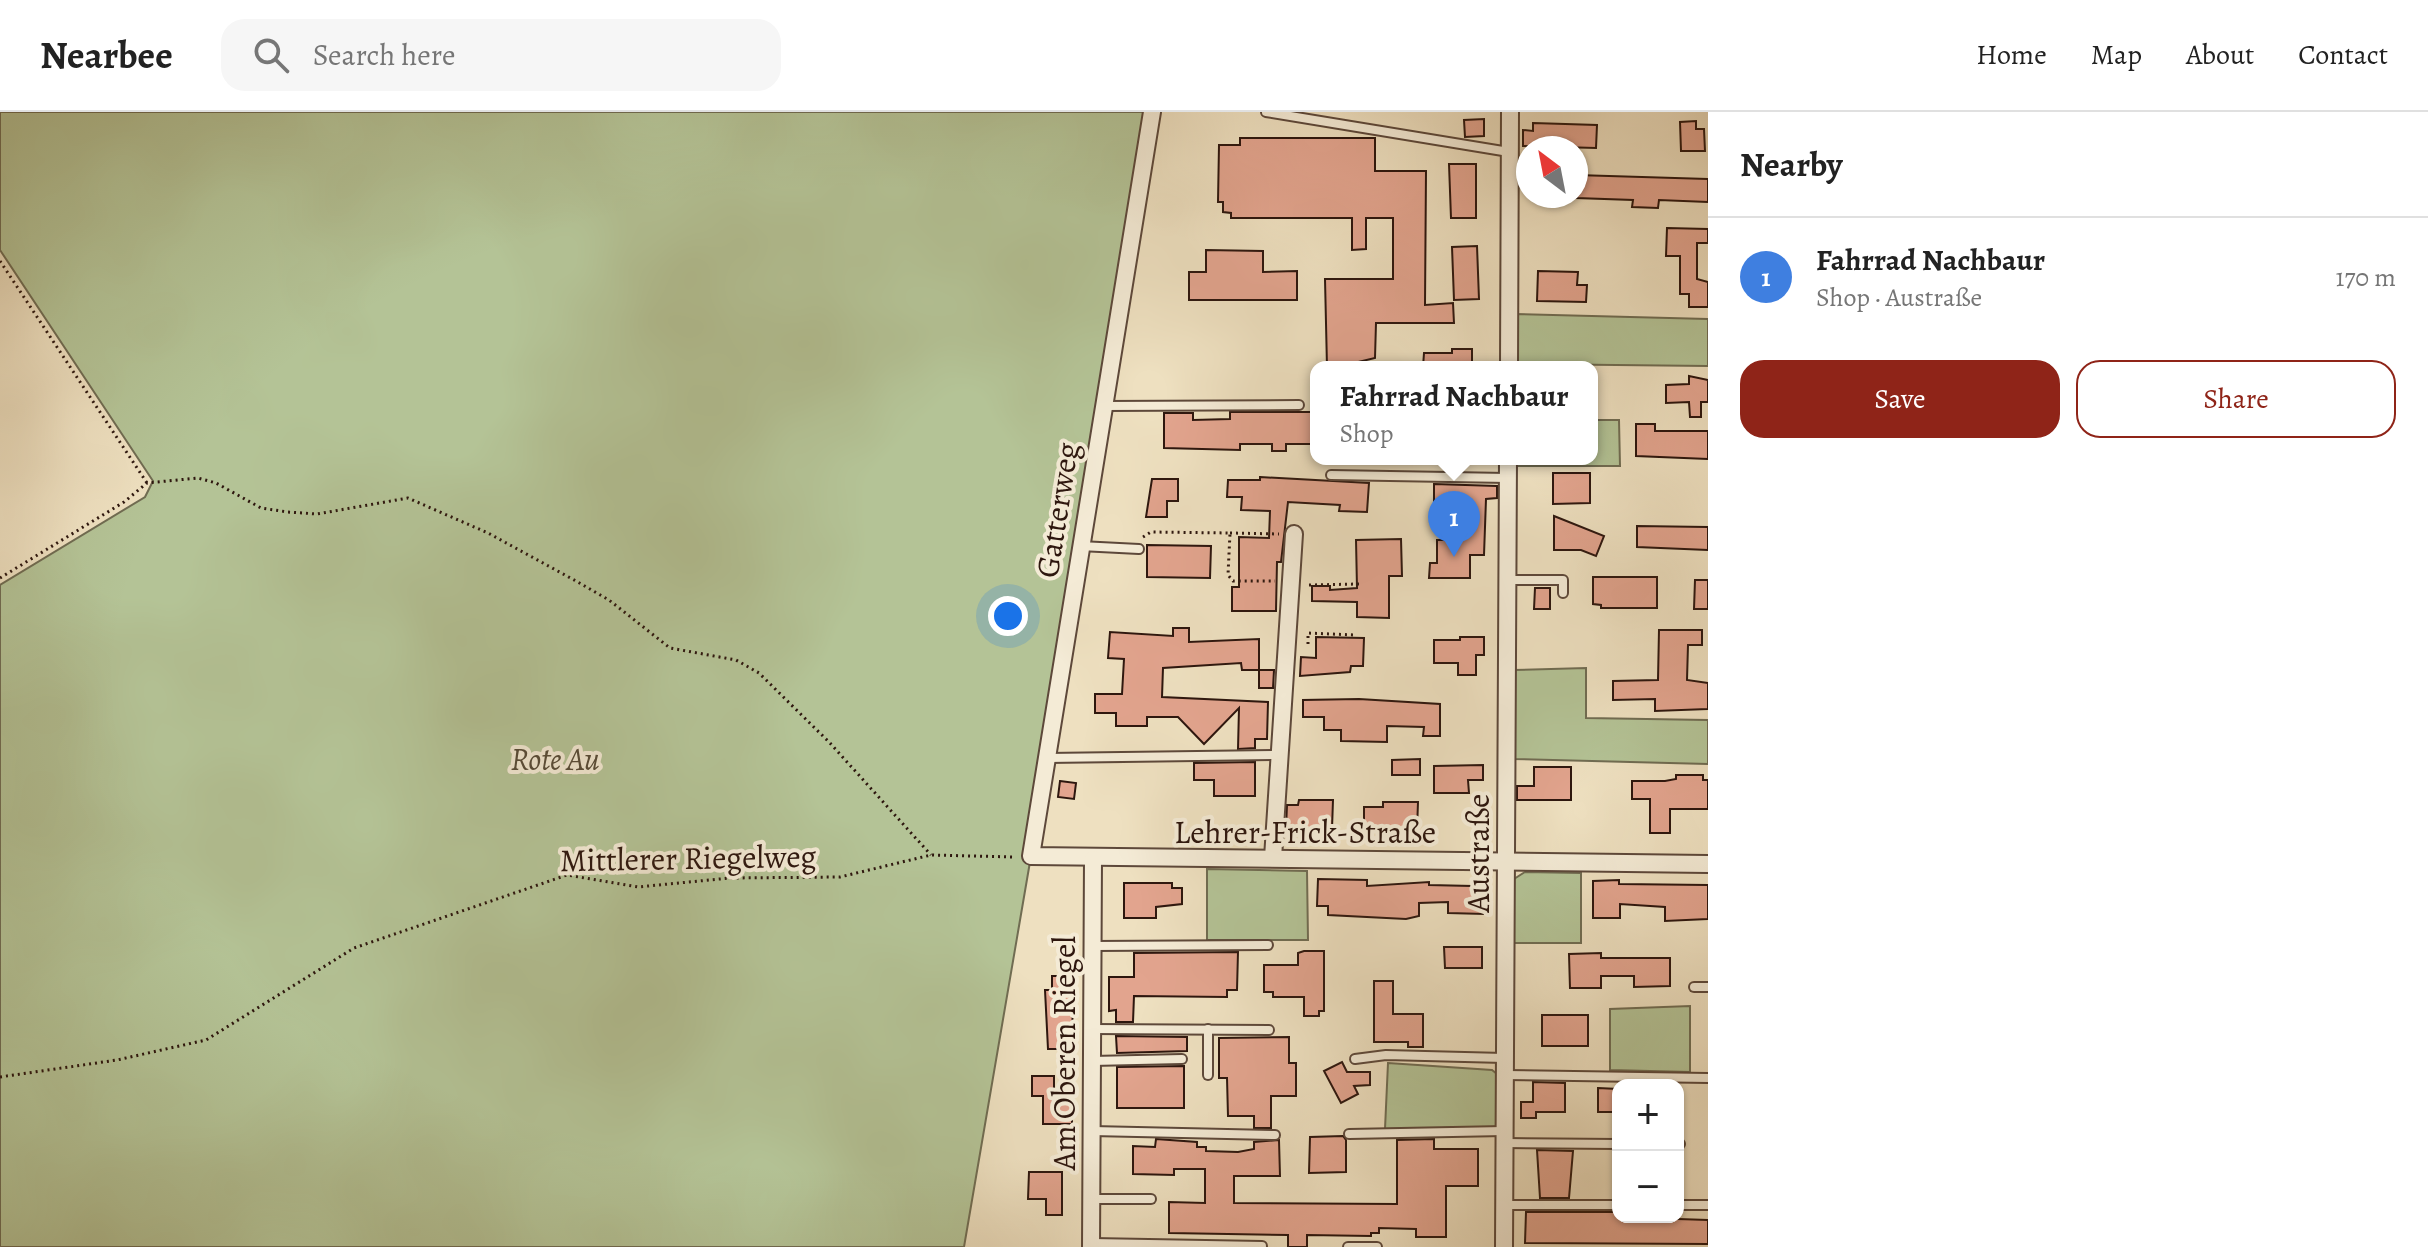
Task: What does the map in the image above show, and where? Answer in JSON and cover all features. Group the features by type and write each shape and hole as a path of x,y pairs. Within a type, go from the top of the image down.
{"street":[{"name":"Gatterweg","path":"1031,856 1152,112"},
{"path":"1509,361 1510,112"},
{"name":"Austraße","path":"1504,1247 1508,465"},
{"path":"1273,858 1294,534"},
{"path":"1031,856 1093,859"},
{"name":"Lehrer-Frick-Straße","path":"1093,859 1273,858 1708,864"},
{"name":"Am Oberen Riegel","path":"1092,1245 1093,859"}],"lane":[{"path":"1266,112 1509,152"},
{"path":"1103,406 1299,405"},
{"path":"1331,475 1508,478"},
{"path":"1079,546 1139,549"},
{"path":"1507,580 1563,580 1563,593"},
{"path":"1047,758 1279,755"},
{"path":"1093,946 1268,945"},
{"path":"1694,987 1708,987"},
{"path":"1092,1029 1269,1030"},
{"path":"1208,1029 1208,1075"},
{"path":"1355,1059 1386,1055 1504,1066 1708,1078"},
{"path":"1092,1061 1182,1059"},
{"path":"1092,1131 1275,1135"},
{"path":"1349,1134 1504,1137 1612,1144"},
{"path":"1092,1199 1151,1199"},
{"path":"1504,1205 1612,1205"},
{"path":"1684,1205 1708,1205"},
{"path":"1092,1245 1262,1246"},
{"path":"1348,1247 1377,1247"}],"path":[{"path":"0,261 147,483"},
{"path":"0,578 124,502 147,483 198,478 216,483 261,508 317,514 408,498 488,533 609,600 658,642 670,648 736,660 759,673 829,742 931,855"},
{"path":"1139,549 1139,539 1151,532 1294,534"},
{"path":"1230,533 1228,575 1233,581 1291,581"},
{"path":"1308,594 1309,584 1359,584"},
{"path":"1308,644 1308,633 1355,635 1355,638"},
{"name":"Mittlerer Riegelweg","path":"0,1077 117,1060 206,1040 354,948 567,875 638,887 730,878 840,877 931,855 988,859 1031,856"}],"green space":[{"name":"Rote Au","path":"0,112 1144,112 1031,856 964,1247 0,1247 0,585 145,497 153,481 0,250"},
{"path":"1515,314 1708,319 1708,366 1516,361"},
{"path":"1598,420 1619,420 1620,466 1515,466 1598,465"},
{"path":"1586,668 1586,718 1708,720 1708,764 1513,759 1513,670"},
{"path":"1207,869 1307,871 1308,940 1207,940"},
{"path":"1525,872 1581,873 1581,943 1513,943 1514,879"},
{"path":"1690,1006 1690,1072 1610,1070 1610,1009"},
{"path":"1388,1063 1492,1070 1497,1074 1497,1127 1385,1129"}],"building":[{"path":"1484,119 1484,136 1465,137 1464,120"},
{"path":"1696,121 1696,129 1704,129 1705,151 1681,151 1680,122"},
{"path":"1533,123 1597,125 1596,148 1588,148 1588,136 1523,136 1523,130 1533,131"},
{"path":"1240,138 1375,138 1375,171 1426,171 1425,305 1453,303 1454,323 1376,323 1375,358 1327,361 1325,279 1393,279 1393,218 1366,218 1366,249 1352,250 1352,218 1231,218 1231,213 1223,212 1223,202 1218,202 1219,145 1240,145"},
{"path":"1449,164 1476,164 1476,218 1451,218"},
{"path":"1588,175 1708,179 1708,202 1659,200 1658,208 1632,207 1633,200 1588,198"},
{"path":"1667,228 1708,229 1708,243 1697,243 1697,279 1708,282 1708,307 1689,307 1689,294 1680,294 1680,256 1666,256"},
{"path":"1477,246 1479,299 1454,300 1452,247"},
{"path":"1206,250 1263,251 1263,272 1297,271 1297,300 1189,300 1189,272 1206,272"},
{"path":"1538,271 1578,272 1577,285 1587,285 1586,302 1537,301"},
{"path":"1452,349 1472,349 1472,361 1423,361 1424,353 1452,353"},
{"path":"1689,376 1708,380 1708,402 1701,402 1701,417 1690,417 1689,402 1666,403 1666,385 1689,384"},
{"path":"1230,412 1310,412 1310,444 1286,444 1286,451 1272,451 1272,444 1240,444 1240,450 1164,448 1164,413 1193,413 1193,420 1230,419"},
{"path":"1636,424 1655,424 1655,431 1708,431 1708,459 1636,456"},
{"path":"1553,473 1590,473 1590,503 1553,504"},
{"path":"1260,477 1369,483 1367,512 1339,511 1340,505 1288,502 1281,562 1277,562 1276,611 1232,611 1232,587 1239,587 1239,537 1269,538 1270,511 1241,510 1242,497 1227,497 1228,480 1260,480"},
{"path":"1152,479 1178,479 1178,501 1167,501 1167,517 1146,517"},
{"path":"1434,484 1497,486 1497,498 1486,499 1484,555 1470,555 1470,578 1429,578 1430,563 1437,563 1437,540 1450,540 1451,503 1434,503"},
{"path":"1554,516 1604,536 1596,556 1581,550 1554,550"},
{"path":"1637,526 1708,527 1708,550 1637,547"},
{"path":"1401,539 1402,576 1389,576 1389,618 1357,617 1357,602 1312,601 1312,586 1330,586 1330,590 1357,588 1356,540"},
{"path":"1147,545 1211,546 1210,578 1147,577"},
{"path":"1593,577 1657,577 1657,608 1601,608 1601,605 1593,604"},
{"path":"1695,580 1708,580 1708,609 1694,609"},
{"path":"1535,588 1550,588 1550,609 1534,609"},
{"path":"1173,628 1189,628 1189,642 1259,639 1259,670 1242,670 1241,663 1163,668 1162,697 1268,702 1267,739 1255,739 1255,748 1238,749 1239,708 1204,744 1178,717 1147,717 1147,726 1116,726 1116,713 1095,713 1095,694 1122,694 1124,659 1108,658 1110,632 1173,636"},
{"path":"1659,630 1702,630 1702,645 1688,645 1687,680 1708,683 1708,709 1655,711 1655,699 1613,700 1613,681 1658,680"},
{"path":"1316,637 1364,638 1363,666 1351,666 1350,672 1300,676 1301,657 1316,658"},
{"path":"1460,637 1484,637 1484,655 1476,655 1476,675 1458,675 1458,663 1434,663 1434,640 1460,640"},
{"path":"1259,670 1274,670 1273,688 1259,688"},
{"path":"1359,699 1440,704 1440,736 1423,736 1424,727 1387,726 1387,742 1341,741 1341,730 1324,730 1324,717 1303,717 1303,700"},
{"path":"1420,759 1420,775 1392,775 1392,760"},
{"path":"1255,762 1255,796 1214,796 1214,780 1194,780 1194,763"},
{"path":"1483,765 1483,780 1468,780 1469,793 1434,793 1434,766"},
{"path":"1534,767 1571,767 1571,800 1517,800 1517,786 1534,786"},
{"path":"1676,775 1703,775 1703,780 1708,780 1708,809 1670,809 1670,833 1650,833 1650,799 1632,799 1632,781 1665,781 1676,779"},
{"path":"1060,781 1076,783 1074,799 1058,797"},
{"path":"1299,800 1333,800 1332,829 1286,828 1287,805 1298,805"},
{"path":"1383,802 1418,802 1417,830 1364,830 1364,807 1383,807"},
{"path":"1318,879 1367,880 1367,886 1429,882 1429,885 1472,886 1472,890 1485,890 1485,914 1448,913 1448,902 1419,903 1419,916 1406,919 1328,915 1328,906 1317,906"},
{"path":"1619,880 1619,884 1708,885 1708,919 1665,921 1665,907 1620,904 1620,918 1593,918 1593,881"},
{"path":"1124,883 1172,883 1172,888 1182,888 1182,904 1156,907 1156,918 1124,918"},
{"path":"1444,947 1482,947 1482,968 1445,968"},
{"path":"1324,951 1324,1011 1319,1011 1319,1016 1304,1016 1304,997 1273,997 1273,992 1264,992 1264,965 1298,965 1298,953"},
{"path":"1238,952 1237,990 1227,990 1227,997 1134,996 1133,1022 1116,1022 1116,1010 1109,1011 1109,977 1134,977 1134,953"},
{"path":"1601,953 1601,958 1670,958 1670,986 1634,987 1634,976 1601,976 1601,988 1570,988 1569,954"},
{"path":"1052,976 1067,976 1067,986 1072,985 1073,1049 1048,1049 1045,990 1052,990"},
{"path":"1374,981 1393,981 1393,1014 1423,1014 1423,1047 1408,1047 1408,1042 1374,1042"},
{"path":"1542,1015 1588,1015 1588,1046 1542,1046"},
{"path":"1116,1036 1187,1037 1187,1051 1117,1053"},
{"path":"1289,1037 1289,1063 1296,1063 1296,1096 1271,1096 1271,1128 1254,1128 1254,1116 1228,1116 1227,1078 1219,1078 1219,1038"},
{"path":"1342,1062 1347,1072 1370,1072 1370,1085 1354,1086 1358,1094 1341,1103 1324,1071"},
{"path":"1184,1066 1184,1108 1117,1108 1117,1067"},
{"path":"1032,1076 1054,1076 1054,1094 1072,1094 1072,1124 1043,1124 1043,1096 1032,1096"},
{"path":"1533,1082 1565,1083 1565,1112 1536,1112 1536,1118 1521,1118 1521,1102 1533,1102"},
{"path":"1598,1088 1612,1089 1612,1112 1598,1112"},
{"path":"1343,1136 1346,1140 1346,1172 1309,1173 1310,1137"},
{"path":"1156,1139 1197,1142 1197,1147 1206,1147 1206,1151 1238,1152 1254,1149 1254,1142 1279,1140 1280,1176 1234,1176 1234,1203 1397,1204 1397,1140 1434,1139 1434,1149 1478,1149 1478,1186 1446,1186 1446,1237 1416,1237 1416,1229 1379,1228 1379,1233 1371,1233 1371,1236 1307,1235 1307,1247 1288,1247 1288,1235 1169,1233 1169,1202 1205,1203 1205,1169 1174,1169 1174,1175 1133,1174 1133,1146 1155,1147"},
{"path":"1537,1150 1573,1151 1569,1198 1540,1198"},
{"path":"1029,1172 1062,1172 1062,1215 1046,1215 1046,1199 1028,1199"},
{"path":"1526,1212 1612,1212 1612,1223 1708,1220 1708,1244 1525,1243"}],"place":[{"name":"Fahrrad Nachbaur","path":"1454,557"}]}
